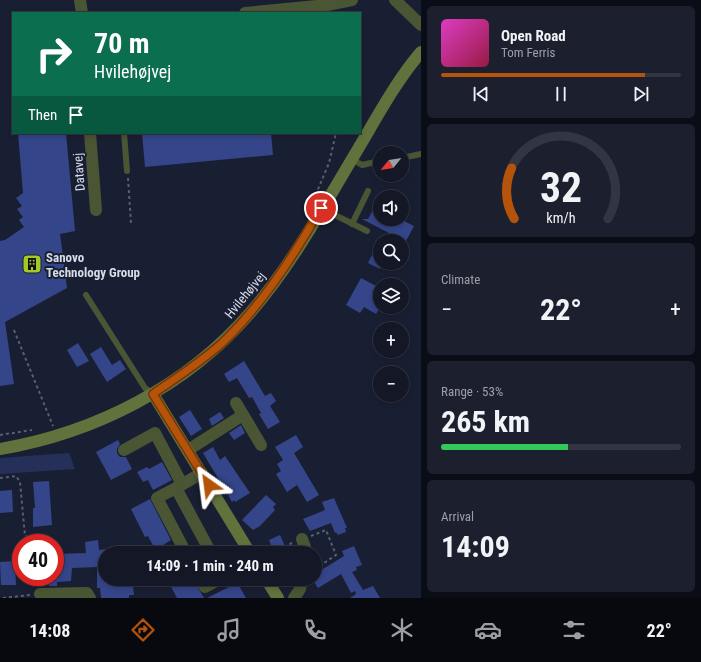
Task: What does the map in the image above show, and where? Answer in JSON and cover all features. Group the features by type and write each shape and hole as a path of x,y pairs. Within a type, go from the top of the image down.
{"street":[{"path":"80,0 82,12"},
{"path":"255,12 327,5 352,0"},
{"path":"396,0 421,25"},
{"name":"Hvilehøjvej","path":"0,449 58,436 100,420 153,394 221,343 250,313 304,239 386,100 421,52"},
{"name":"Datavej","path":"90,134 96,214"},
{"path":"153,394 246,546"},
{"path":"236,403 262,445"},
{"path":"188,450 243,415"},
{"path":"124,450 155,434 207,546"},
{"path":"182,546 157,498 202,473"},
{"path":"302,539 304,546"},
{"path":"270,586 278,598"},
{"path":"294,598 301,586"},
{"path":"40,594 87,593 90,598"}],"lane":[{"path":"124,134 127,171"},
{"path":"409,157 421,154"},
{"path":"352,159 362,165 373,163"},
{"path":"352,224 368,191"},
{"path":"321,208 367,231"},
{"path":"86,295 145,388 153,394"}],"path":[{"path":"308,212 329,163 336,134"},
{"path":"127,171 131,223"},
{"path":"14,330 53,427"},
{"path":"46,428 60,425"},
{"path":"0,435 38,429"},
{"path":"0,478 16,476 20,482 25,534"},
{"path":"3,598 40,594 38,586"}],"shaded area":[{"path":"69,453 75,469 0,474 0,458"}],"building":[{"name":"Sanovo Technology Group","path":"18,134 66,134 75,231 60,234 67,288 5,322 14,384 0,386 0,241 5,240 24,227 19,220 23,217 17,209 22,206 16,198 23,193"},
{"path":"142,134 271,134 273,155 145,167"},
{"path":"373,210 373,225 362,219 368,219"},
{"path":"409,224 414,226 409,235 409,234 389,233 376,226 409,226"},
{"path":"372,255 373,256 373,266 368,263"},
{"path":"361,278 373,284 373,312 364,307 360,313 346,305"},
{"path":"78,343 89,361 77,367 67,350"},
{"path":"101,347 112,365 120,360 126,369 107,382 90,354"},
{"path":"244,361 265,396 271,393 276,401 270,406 280,422 268,429 259,414 261,413 252,397 249,398 237,378 229,382 224,374"},
{"path":"190,410 202,429 191,436 179,417"},
{"path":"220,412 224,418 212,426 209,419"},
{"path":"241,425 245,433 234,440 229,433"},
{"path":"296,435 303,447 294,453 319,495 307,502 297,485 287,492 276,474 281,471 277,464 283,460 275,447"},
{"path":"118,440 120,444 117,449 117,453 120,457 126,457 132,469 111,480 96,452"},
{"path":"213,447 220,460 225,456 250,493 235,502 234,500 232,502 203,453"},
{"path":"162,462 172,480 153,490 148,480 143,482 137,472 147,467 149,469"},
{"path":"49,481 52,525 33,527 33,508 35,508 33,482"},
{"path":"12,490 13,512 0,513 0,491"},
{"path":"266,495 276,504 273,507 275,510 260,526 253,530 242,520"},
{"path":"334,498 347,528 345,528 346,532 338,535 336,532 335,533 331,523 310,531 303,519 325,510 322,502"},
{"path":"150,499 171,540 164,546 153,546 148,536 145,537 131,509"},
{"path":"280,535 285,546 271,546 269,540"},
{"path":"98,540 98,586 130,586 133,587 134,595 129,595 129,598 101,598 100,588 97,588 97,567 72,568 71,581 64,582 64,554 86,553 85,542"},
{"path":"354,546 362,565 356,567 357,570 352,572 363,590 373,586 380,598 350,598 356,594 355,591 351,593 341,574 322,586 322,570 344,556 342,551"},
{"path":"12,561 12,585 1,585 0,562"},
{"path":"171,586 197,586 204,598 177,598"},
{"path":"239,586 246,598 207,598 229,587"}],"place":[{"name":"Sanovo Technology Group","path":"32,264"}],"route":[{"path":"209,485 153,394 193,366 221,343 250,313 304,239 321,208"}]}
